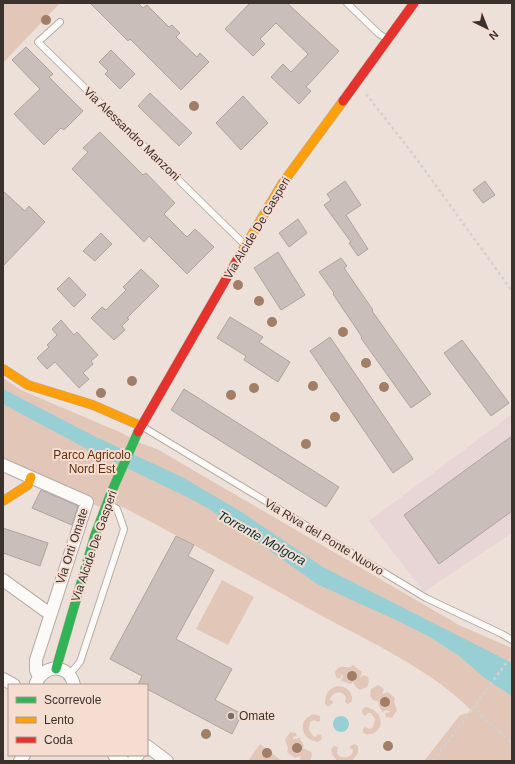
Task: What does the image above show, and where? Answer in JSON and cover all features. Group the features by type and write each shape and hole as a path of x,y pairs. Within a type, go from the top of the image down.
{"street":[{"name":"Via Alcide De Gasperi","path":"56,669 88,558 107,502 141,426 282,184 414,3"},
{"path":"3,369 28,385 93,405 141,426"},
{"name":"Via Orti Omate","path":"3,465 87,502 36,660 37,681"},
{"path":"3,500 28,485 31,477"},
{"path":"3,580 50,614"},
{"path":"37,681 46,671 56,669 61,669 71,680"},
{"path":"3,679 12,684"},
{"path":"148,747 167,761"}],"lane":[{"path":"347,3 379,34 388,40"},
{"name":"Via Alessandro Manzoni","path":"60,22 38,42 246,246"},
{"name":"Via Riva del Ponte Nuovo","path":"141,426 426,598 512,640"},
{"path":"71,680 80,662 124,529 117,509 107,502"}],"path":[{"path":"357,82 413,154 512,291"},
{"path":"433,761 512,654"},
{"path":"476,704 482,716 512,743"}],"shaded area":[{"path":"512,414 512,533 424,592 369,521"}],"green space":[{"path":"3,3 60,3 3,63"},
{"name":"Parco Agricolo Nord Est","path":"3,378 21,390 122,433 137,442 157,449 459,625 512,648 512,761 424,761 460,715 473,712 439,683 401,658 115,503 111,512 3,464"},
{"path":"222,580 254,597 228,645 196,629"},
{"path":"353,665 362,672 360,678 364,675 368,677 369,682 367,687 360,690 353,682 351,684 341,681 343,676 341,674 339,679 336,677 335,672 338,668 350,667"},
{"path":"378,685 384,689 382,694 388,692 395,698 394,702 397,710 392,718 386,717 385,713 390,712 385,710 383,713 378,704 379,702 373,700 370,696 371,689"},
{"path":"340,686 349,691 352,696 352,701 348,704 346,703 346,697 342,693 337,692 331,697 330,700 333,701 333,703 330,706 327,706 325,704 325,700 328,691"},
{"path":"365,707 372,709 380,718 380,728 372,734 365,734 363,732 365,727 370,729 373,727 375,719 371,713 368,713 365,716 363,714 362,710"},
{"path":"314,714 320,716 320,721 318,722 314,720 310,722 309,730 313,736 316,737 318,734 321,735 322,739 318,742 308,738 303,730 305,721 308,717"},
{"path":"290,732 296,733 297,736 293,737 293,739 297,739 299,737 304,746 303,748 311,752 312,755 310,761 299,761 301,756 295,758 287,752 288,748 285,740"},
{"path":"260,744 282,761 248,761"},
{"path":"355,744 358,746 358,753 352,761 337,761 332,754 331,749 334,746 338,747 337,753 339,756 348,757 353,752 350,746"}],"water":[{"name":"Torrente Molgora","path":"3,389 96,437 182,477 240,511 323,567 512,663 512,696 486,679 459,656 430,637 317,584 209,509 87,449 3,404"},
{"path":"338,716 344,716 349,721 347,730 344,732 338,732 333,727 333,721"}],"building":[{"path":"90,3 138,3 143,8 147,5 169,27 172,25 180,33 176,37 197,57 200,53 209,62 181,90 130,39 128,41"},
{"path":"250,3 287,3 339,51 306,87 311,91 299,104 271,77 283,64 291,72 308,54 276,23 260,39 265,44 253,56 225,29"},
{"path":"26,47 53,74 49,77 83,111 64,130 61,128 44,145 14,114 40,89 12,60"},
{"path":"111,50 135,74 120,89 105,74 108,71 99,62"},
{"path":"150,93 192,133 179,146 138,106"},
{"path":"243,96 268,123 241,150 216,123"},
{"path":"100,132 143,175 146,173 175,203 164,214 187,237 195,229 214,247 187,274 149,236 144,242 72,169 88,152 83,148"},
{"path":"345,181 361,205 346,215 368,249 358,256 349,243 351,242 324,205 331,200 327,194"},
{"path":"485,181 495,195 483,203 473,190"},
{"path":"3,191 25,211 29,206 45,222 3,266"},
{"path":"298,219 307,233 289,247 279,233"},
{"path":"101,233 112,244 95,261 83,251"},
{"path":"278,252 305,295 281,310 254,268"},
{"path":"341,258 347,266 344,268 373,310 372,311 431,394 411,408 361,338 362,337 333,294 334,293 319,272"},
{"path":"141,269 159,286 127,318 129,319 122,326 125,330 114,340 91,318 102,307 106,310 126,290 123,287"},
{"path":"69,277 86,295 74,307 57,289"},
{"path":"230,317 263,337 259,342 290,362 278,382 244,360 246,356 217,338"},
{"path":"61,320 74,335 77,332 98,355 91,361 93,364 83,373 89,379 79,388 55,362 47,369 37,358 49,347 47,345 57,335 52,329"},
{"path":"330,337 413,459 393,473 310,351"},
{"path":"462,340 509,403 491,416 444,353"},
{"path":"184,389 339,487 326,507 171,410"},
{"path":"512,436 512,511 439,564 404,515"},
{"path":"41,490 78,506 72,525 32,508"},
{"path":"3,528 48,543 40,566 3,553"},
{"path":"176,536 194,545 188,556 214,570 176,639 232,669 215,700 242,714 232,734 148,690 148,684 138,684 142,676 110,659"}],"traffic: fast":[{"path":"56,669 95,535 111,493 138,432"}],"traffic: slow":[{"path":"241,253 282,184 343,101"},
{"path":"3,369 28,385 93,405 141,426"},
{"path":"3,501 28,485 31,477"}],"traffic: jam":[{"path":"343,101 414,3"},
{"path":"138,432 241,253"}],"place":[{"name":"Omate","path":"231,716"}]}
